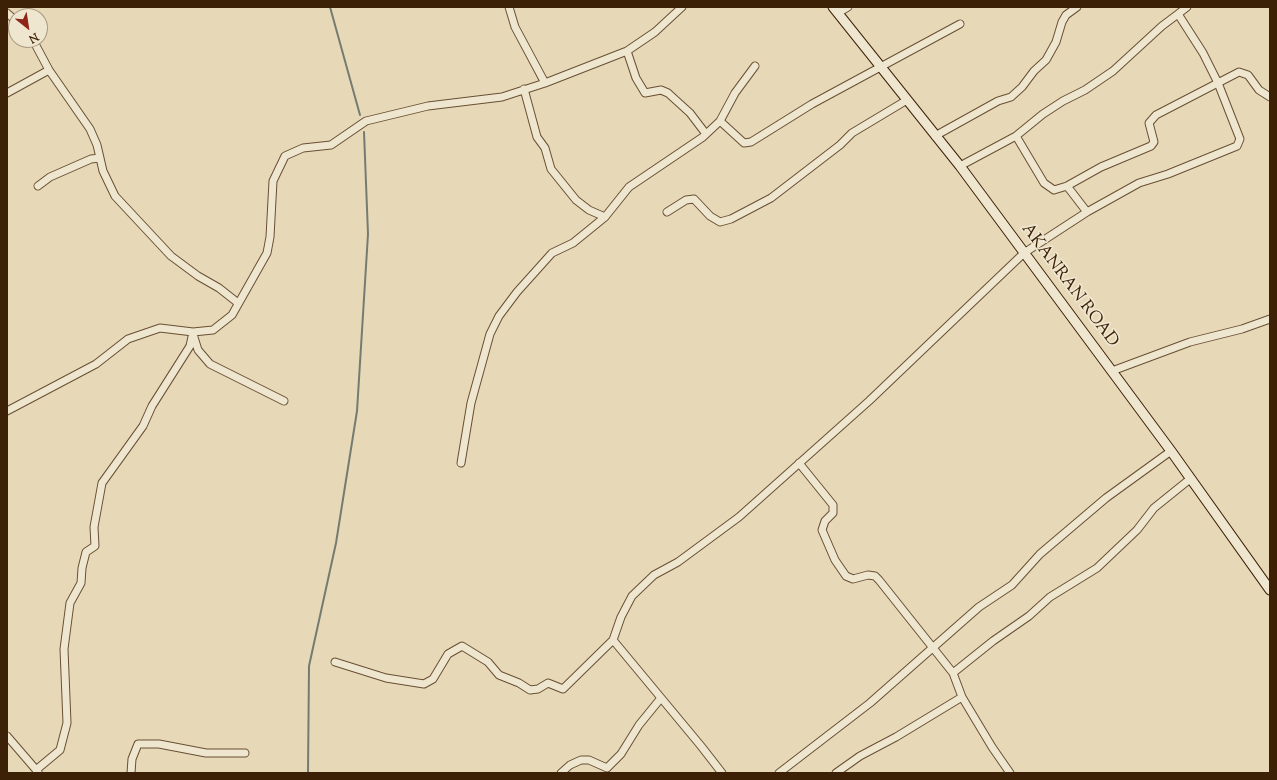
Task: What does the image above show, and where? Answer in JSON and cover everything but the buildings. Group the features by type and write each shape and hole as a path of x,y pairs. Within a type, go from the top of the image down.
{"main road":[{"name":"AKANRAN ROAD","path":"836,10 960,166 1171,451 1270,590"}],"street":[{"path":"509,7 515,27 545,83"},
{"path":"7,411 96,364 128,339 160,328 193,332 213,330 232,315 267,253 270,237 272,181 285,156 303,148 331,145 366,120 428,106 502,97 545,83 626,51 655,32 682,7"},
{"path":"836,10 848,7"},
{"path":"935,136 998,101 1011,97 1046,60 1056,42 1062,22 1066,16 1077,7"},
{"path":"960,166 1016,136 1043,114 1063,101 1085,90 1113,71 1162,26 1187,7"},
{"path":"335,662 386,678 424,684 433,679 448,654 462,646 488,662 499,675 519,683 530,690 538,689 548,683 563,689 613,640 621,617 632,596 654,575 678,562 738,517 869,401 1024,253 1087,212 1139,183 1168,174 1239,144 1240,139 1218,83 1178,14"},
{"path":"720,122 744,143 751,142 812,104 960,24"},
{"path":"38,48 49,70 90,130 97,145 103,171 115,196 128,212 171,256 198,276 219,288 238,303"},
{"path":"626,51 636,78 645,93 661,90 668,93 690,113 706,134"},
{"path":"460,463 471,403 490,334 499,316 517,292 552,253 573,243 605,217 629,187 706,134 720,122 735,93 755,66"},
{"path":"7,93 49,70"},
{"path":"1016,136 1048,187 1054,190 1067,186 1101,167 1152,146 1154,142 1149,122 1156,115 1239,72 1244,72 1259,90 1270,97"},
{"path":"524,89 537,137 546,148 551,169 576,200 589,210 605,217"},
{"path":"667,212 686,200 694,199 710,216 720,222 731,219 771,198 840,145 852,133 907,100"},
{"path":"38,186 50,177 90,159 100,158"},
{"path":"1067,186 1087,212"},
{"path":"1112,371 1190,342 1242,329 1270,319"},
{"path":"193,332 198,350 210,364 284,401"},
{"path":"7,736 37,771 60,750 67,723 64,649 70,602 81,583 82,568 86,552 95,546 94,527 102,483 142,426 152,406 190,346 193,332"},
{"path":"779,773 870,703 979,607 1012,585 1040,554 1106,498 1171,451"},
{"path":"799,463 833,505 833,513 825,521 822,530 835,560 846,576 853,579 868,575 875,576 934,647 953,673 962,697 992,747 1010,773"},
{"path":"953,673 993,641 1029,616 1050,597 1097,568 1137,530 1154,508 1190,479"},
{"path":"613,640 722,773"},
{"path":"836,773 860,756 896,737 962,697"},
{"path":"607,768 621,754 639,725 661,698"},
{"path":"131,773 132,759 138,744 159,744 206,753 245,753"},
{"path":"561,773 570,765 581,760 589,760 607,768 613,773"}],"waterway":[{"path":"330,7 360,115"},
{"path":"308,773 309,666 336,543 357,411 368,234 364,132"}]}
